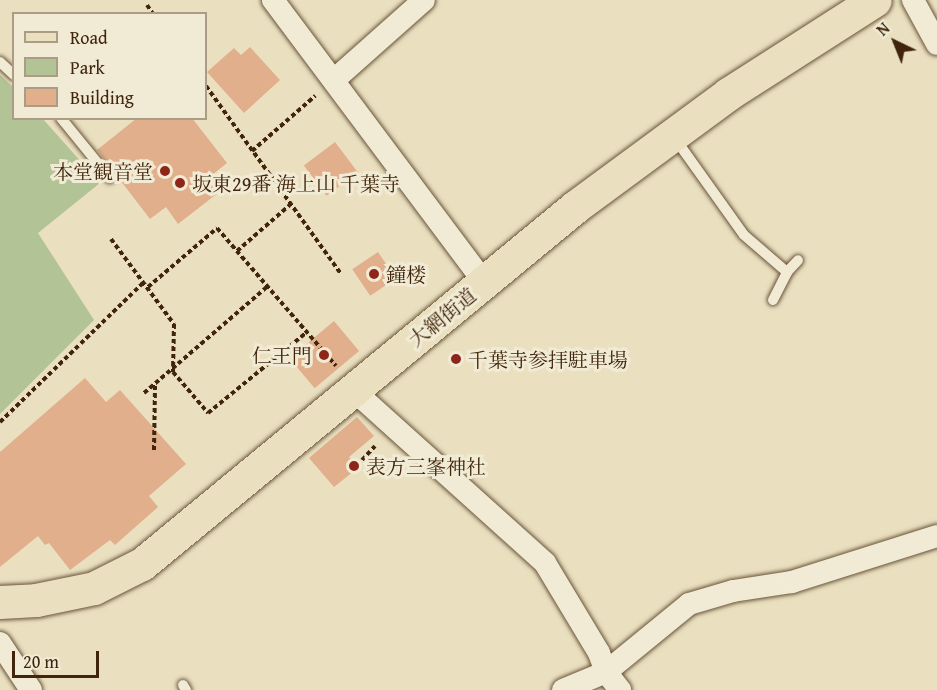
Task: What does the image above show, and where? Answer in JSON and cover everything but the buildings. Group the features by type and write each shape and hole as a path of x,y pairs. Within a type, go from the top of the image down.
{"main road":[{"name":"大網街道","path":"0,602 36,600 94,588 141,564 346,379 484,282 575,207 728,94 875,0"}],"street":[{"path":"273,0 484,282"},
{"path":"334,80 424,0"},
{"path":"913,0 937,44"},
{"path":"346,379 545,563 599,653 606,672 620,690"},
{"path":"563,690 606,672 689,604 733,591 792,582 937,536"},
{"path":"3,655 31,690"}],"lane":[{"path":"0,62 12,73"},
{"path":"63,120 110,178"},
{"path":"672,135 744,235 787,272"},
{"path":"773,300 787,272 798,260"}],"path":[{"path":"147,5 152,12"},
{"path":"252,151 334,80"},
{"path":"207,87 341,274"},
{"path":"237,251 290,205"},
{"path":"148,287 217,228 346,379"},
{"path":"111,239 174,324 173,369 208,413 307,332"},
{"path":"0,422 144,282"},
{"path":"144,393 268,286"},
{"path":"154,450 155,384"},
{"path":"362,460 377,441"}],"green space":[{"path":"0,75 12,86 12,120 44,120 100,183 38,233 94,320 0,414"}],"place":[{"name":"本堂観音堂","path":"165,171"},
{"name":"坂東29番 海上山 千葉寺","path":"180,183"},
{"name":"鐘楼","path":"374,274"},
{"name":"仁王門","path":"324,355"},
{"name":"千葉寺参拝駐車場","path":"456,359"},
{"name":"表方三峯神社","path":"354,466"}]}
